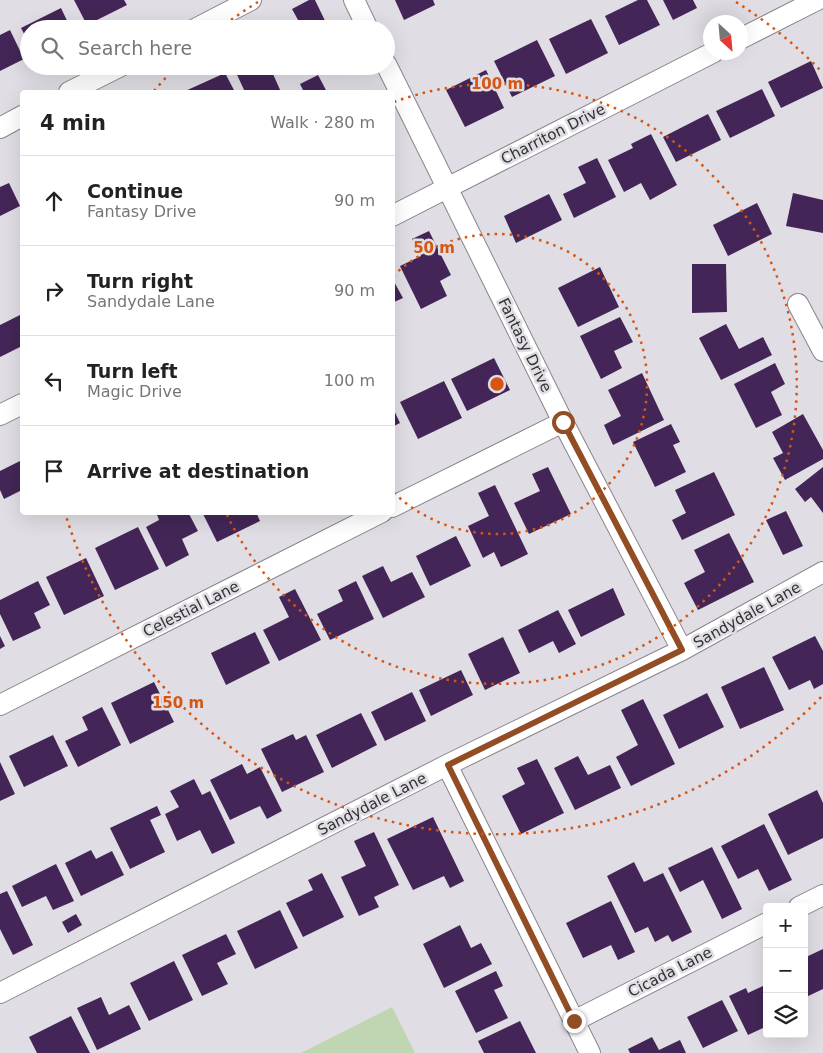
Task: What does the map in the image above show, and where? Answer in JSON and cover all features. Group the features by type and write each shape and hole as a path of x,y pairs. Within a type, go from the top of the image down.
{"street":[{"path":"212,20 251,0"},
{"path":"354,0 364,20"},
{"path":"748,35 817,0"},
{"name":"Charriton Drive","path":"395,214 703,58"},
{"path":"73,90 103,75"},
{"name":"Fantasy Drive","path":"392,75 449,187 563,422 682,650"},
{"path":"0,128 20,117"},
{"path":"798,304 823,351"},
{"path":"0,415 20,405"},
{"path":"395,506 563,422"},
{"name":"Celestial Lane","path":"0,704 376,515"},
{"name":"Sandydale Lane","path":"0,994 448,765 682,650 823,572"},
{"path":"448,765 590,1053"},
{"path":"807,903 823,895"},
{"name":"Cicada Lane","path":"574,1021 763,925"}],"green space":[{"path":"392,1007 415,1053 301,1053"}],"building":[{"path":"74,0 124,0 127,5 97,20 84,20"},
{"path":"309,0 315,0 325,20 298,20 292,9"},
{"path":"395,0 433,0 435,5 404,20"},
{"path":"638,0 647,0 660,25 619,45 605,16"},
{"path":"663,0 693,0 697,8 673,20"},
{"path":"61,8 67,20 37,20"},
{"path":"591,19 608,53 566,74 549,39"},
{"path":"10,30 20,51 20,61 0,71 0,35"},
{"path":"537,40 555,76 512,97 494,61"},
{"path":"811,61 823,88 781,108 768,82"},
{"path":"486,70 504,108 465,127 446,90"},
{"path":"221,75 226,75 234,90 187,90"},
{"path":"237,75 273,75 280,90 244,90"},
{"path":"318,75 326,90 303,90 300,84"},
{"path":"762,89 775,116 730,138 716,111"},
{"path":"708,114 721,140 676,162 663,137"},
{"path":"651,134 677,185 650,200 641,183 624,192 608,160 633,148 631,144"},
{"path":"597,158 616,197 574,218 563,194 586,183 578,167"},
{"path":"9,183 20,206 0,216 0,187"},
{"path":"793,193 823,200 823,233 786,226"},
{"path":"549,194 562,220 516,243 504,216"},
{"path":"757,203 772,234 728,256 713,225"},
{"path":"429,231 451,275 440,281 447,296 421,309 400,266 421,256 412,239"},
{"path":"692,264 726,264 727,312 692,313"},
{"path":"600,267 619,307 578,327 558,288"},
{"path":"395,283 403,298 395,302"},
{"path":"20,315 20,347 0,357 0,325"},
{"path":"620,317 633,342 614,351 622,368 601,379 580,336"},
{"path":"726,324 739,349 763,337 772,355 721,380 699,338"},
{"path":"494,358 510,390 467,411 451,379"},
{"path":"775,363 785,384 771,392 782,415 756,428 734,384"},
{"path":"642,373 664,420 613,445 604,425 621,416 608,390"},
{"path":"444,381 462,418 418,439 400,402"},
{"path":"395,412 400,423 395,426"},
{"path":"803,414 823,450 823,459 785,480 773,458 783,453 772,432"},
{"path":"671,424 680,442 673,445 686,472 655,487 633,442"},
{"path":"20,461 20,491 4,499 0,490 0,471"},
{"path":"548,467 571,514 529,534 514,503 540,491 532,474"},
{"path":"823,467 823,513 811,497 805,502 795,489"},
{"path":"714,472 735,515 682,540 672,520 686,513 675,490"},
{"path":"495,485 528,554 501,567 494,552 483,558 468,526 489,516 478,493"},
{"path":"786,511 803,546 783,555 766,520"},
{"path":"157,515 190,515 198,531 182,539 189,555 166,567 146,527 159,520"},
{"path":"204,515 257,515 260,521 217,542"},
{"path":"138,527 159,569 115,590 95,548"},
{"path":"729,533 754,582 698,610 684,583 705,572 694,550"},
{"path":"456,536 471,566 430,586 416,556"},
{"path":"86,558 104,596 64,615 46,577"},
{"path":"383,566 391,582 412,572 425,597 383,618 362,576"},
{"path":"38,581 50,605 34,613 41,628 13,641 0,614 0,600"},
{"path":"356,581 374,619 330,640 317,614 343,601 338,590"},
{"path":"613,588 625,615 581,637 568,610"},
{"path":"295,589 321,640 279,661 263,630 289,617 279,597"},
{"path":"558,610 576,644 559,653 553,641 529,653 518,630"},
{"path":"255,632 270,663 226,685 211,653"},
{"path":"0,636 5,646 0,649"},
{"path":"815,636 823,651 823,684 814,689 810,680 789,690 772,657"},
{"path":"503,637 520,673 485,690 468,654"},
{"path":"764,667 784,710 740,729 721,687"},
{"path":"461,670 473,695 431,716 419,690"},
{"path":"154,682 174,722 130,744 111,703"},
{"path":"412,692 426,721 385,741 371,712"},
{"path":"707,693 724,727 679,749 663,715"},
{"path":"643,699 675,764 631,786 616,757 638,745 621,710"},
{"path":"102,707 121,745 78,767 65,741 88,730 82,717"},
{"path":"361,713 377,745 332,768 316,735"},
{"path":"293,734 296,740 306,735 324,772 282,792 261,749"},
{"path":"53,735 68,766 24,787 9,756"},
{"path":"578,756 588,775 610,765 621,788 575,810 554,768"},
{"path":"537,759 564,813 521,834 502,796 525,784 517,768"},
{"path":"0,762 15,794 0,801"},
{"path":"242,764 247,774 260,767 282,811 267,819 260,806 230,820 210,780"},
{"path":"194,779 202,795 210,791 235,843 212,854 200,830 177,841 165,814 179,807 170,791"},
{"path":"817,790 823,803 823,838 788,855 768,814"},
{"path":"157,806 161,815 150,820 165,852 130,869 110,828"},
{"path":"433,817 464,881 450,888 444,876 413,890 387,839"},
{"path":"764,824 792,880 769,891 758,869 738,879 721,846"},
{"path":"374,832 399,885 374,897 379,907 359,916 341,877 366,866 354,841"},
{"path":"712,847 742,909 722,919 703,880 680,892 668,868"},
{"path":"91,850 96,859 112,851 124,875 81,896 65,863"},
{"path":"634,862 644,882 663,873 692,932 672,942 668,935 655,942 648,927 635,933 607,876"},
{"path":"56,864 74,901 53,910 46,896 22,907 12,886"},
{"path":"322,873 344,917 303,937 286,903 313,890 308,880"},
{"path":"7,891 33,945 13,955 0,929 0,894"},
{"path":"611,901 635,952 618,960 611,945 583,958 566,923"},
{"path":"280,910 298,948 255,969 237,931"},
{"path":"76,914 82,925 68,933 62,922"},
{"path":"460,925 471,948 481,943 492,964 444,988 423,944"},
{"path":"226,934 236,954 217,963 228,984 202,996 182,955"},
{"path":"823,949 823,989 808,996 808,993 808,956"},
{"path":"174,961 193,1000 149,1021 130,983"},
{"path":"496,971 503,986 494,990 508,1018 476,1033 455,991"},
{"path":"763,986 763,1028 748,1035 729,996 746,988 748,993"},
{"path":"101,997 109,1015 129,1005 141,1029 97,1050 77,1008"},
{"path":"722,1000 738,1031 703,1048 687,1017"},
{"path":"71,1016 90,1053 37,1053 29,1037"},
{"path":"520,1021 536,1053 484,1053 478,1041"},
{"path":"652,1037 659,1050 680,1040 686,1053 630,1053 628,1049"}],"route":[{"path":"563,422 682,650 448,765 574,1021"}]}
